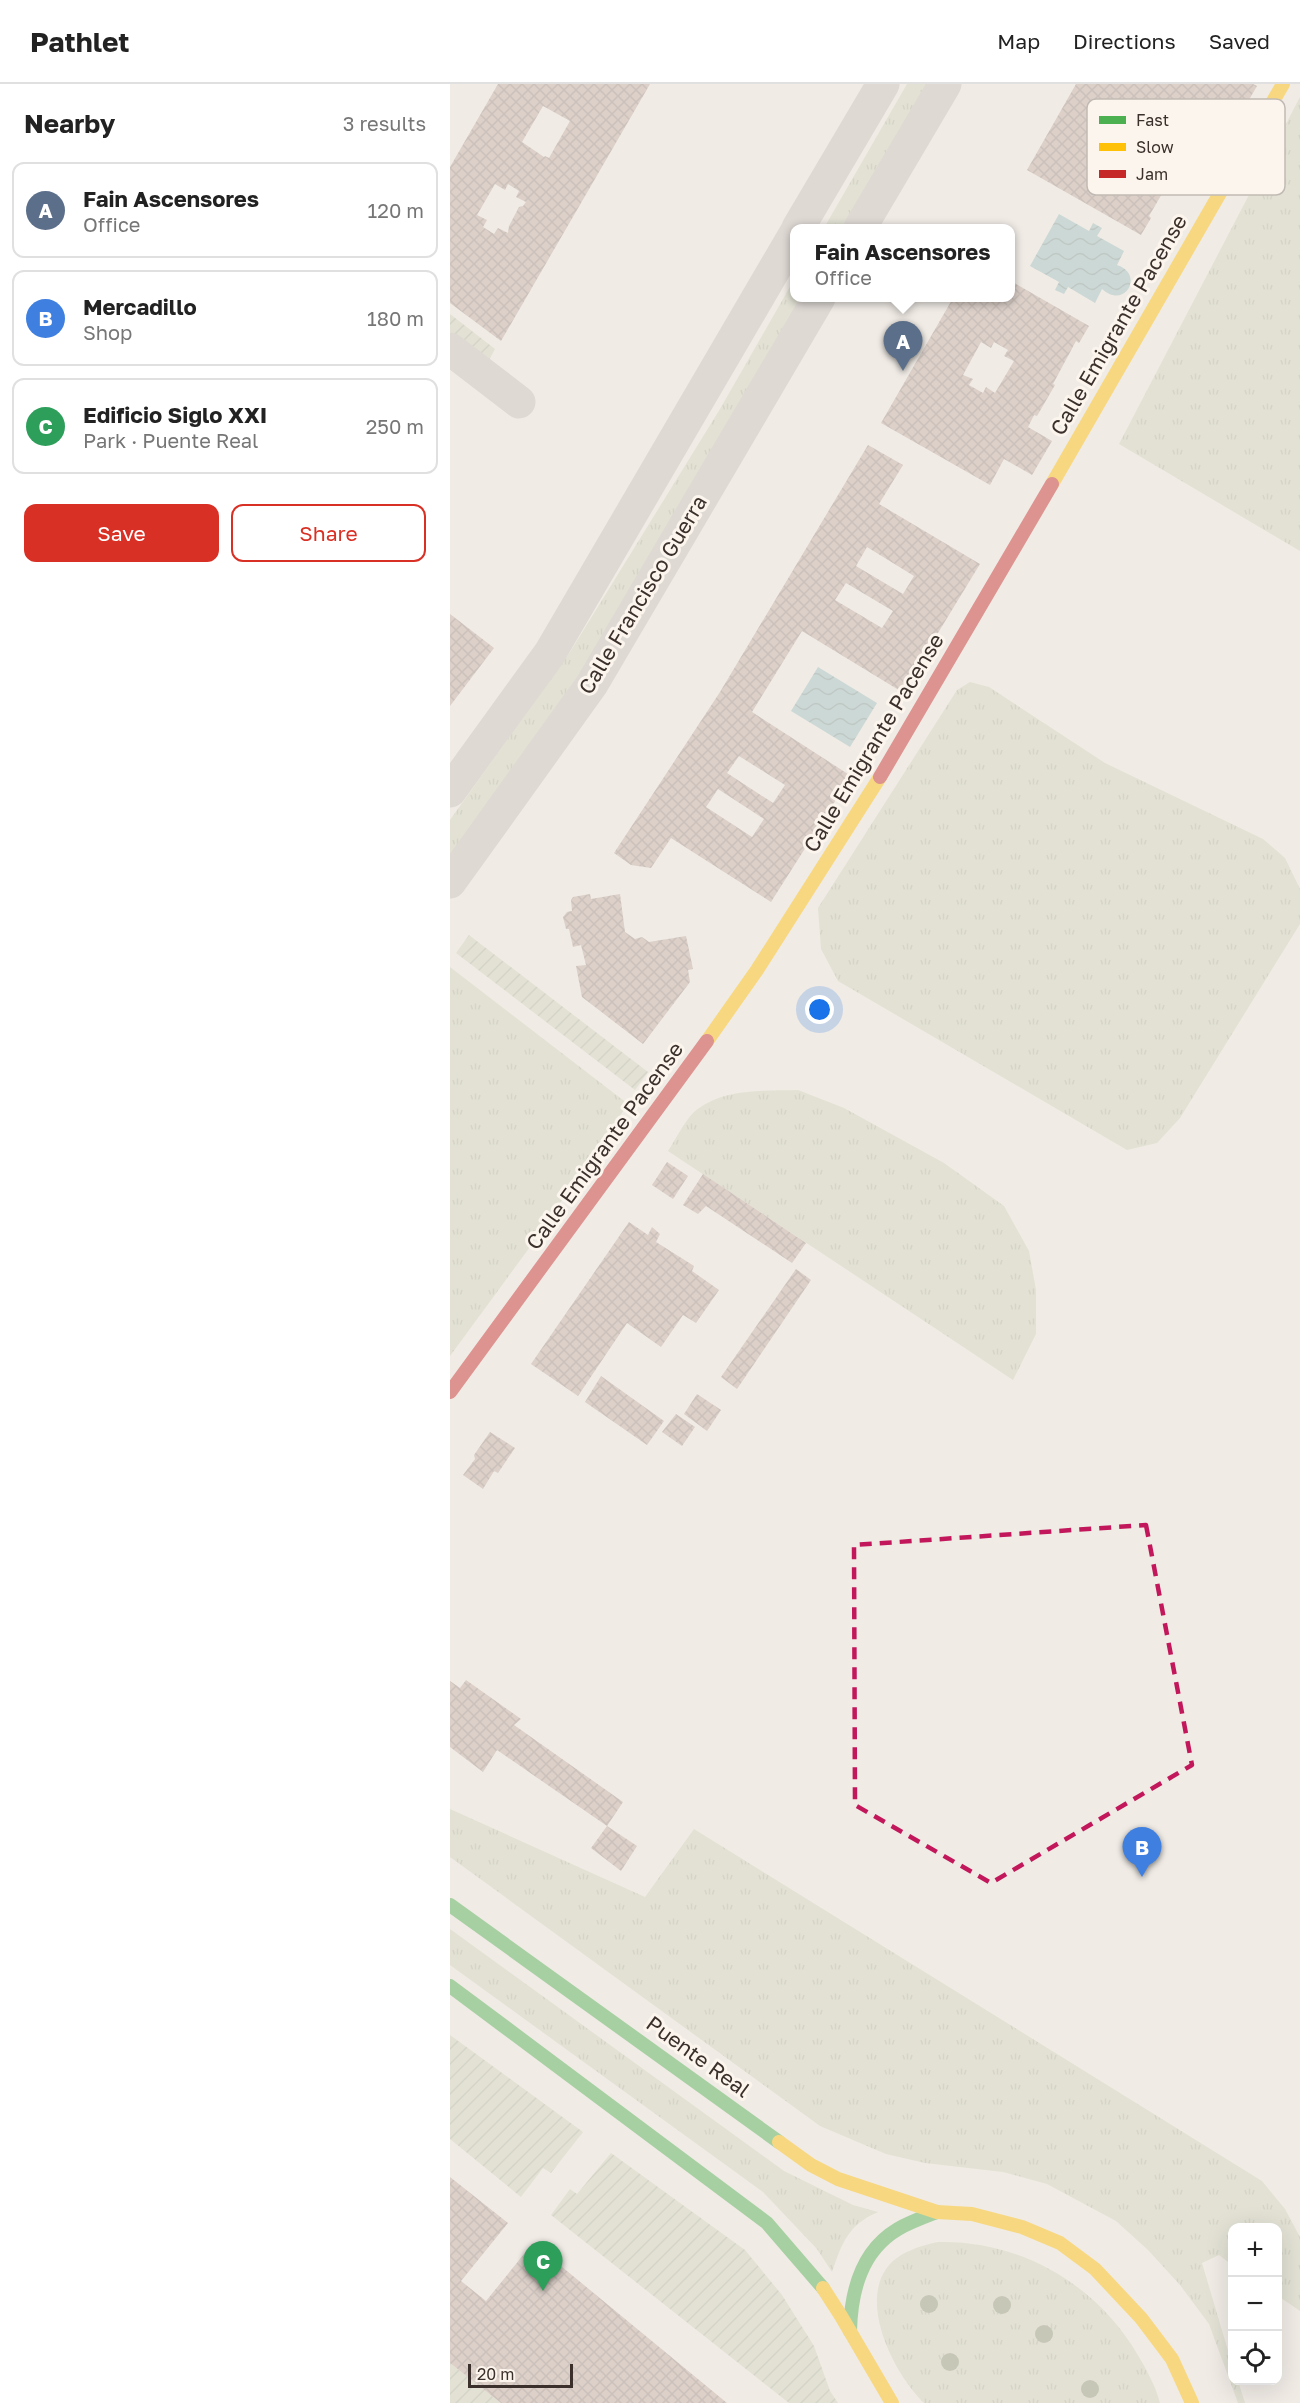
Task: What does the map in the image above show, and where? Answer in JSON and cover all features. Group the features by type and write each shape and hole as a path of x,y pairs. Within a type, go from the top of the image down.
{"main road":[{"name":"Calle Emigrante Pacense","path":"1274,99 1283,84"},
{"name":"Calle Emigrante Pacense","path":"450,1392 663,1104 757,970 856,817 970,626 1219,195"},
{"name":"Puente Real","path":"450,1905 811,2165 838,2179 937,2212 972,2214 1022,2227 1060,2243 1095,2269 1141,2318 1172,2359 1191,2402"},
{"path":"450,1986 767,2223 818,2281 892,2403"},
{"name":"Puente Real","path":"850,2331 850,2306 862,2265 877,2245 898,2229 937,2212"}],"street":[{"path":"800,224 883,84"},
{"path":"862,224 945,84"},
{"path":"450,791 550,653 790,243"},
{"name":"Calle Francisco Guerra","path":"450,882 592,684 816,302"},
{"path":"450,349 519,402"}],"highlighted area":[{"path":"1146,1525 1192,1765 991,1883 855,1805 854,1545"}],"green space":[{"path":"907,84 928,84 848,224 826,224"},
{"path":"1300,97 1300,551 1119,444 1249,195 1285,195 1285,126"},
{"path":"790,287 790,302 804,302 587,663 450,856 450,820 570,652 720,409"},
{"path":"450,314 495,349 488,362 450,332"},
{"path":"970,682 989,687 1105,763 1263,839 1285,858 1300,889 1300,924 1180,1118 1157,1143 1127,1150 838,981 821,949 818,908 957,690"},
{"path":"469,935 648,1072 635,1090 456,953"},
{"path":"450,967 628,1104 527,1251 450,1356"},
{"path":"798,1090 844,1108 944,1163 1004,1206 1029,1251 1036,1290 1036,1334 1013,1380 668,1151 690,1116 705,1104 743,1092"},
{"path":"450,1809 645,1897 694,1829 1262,2181 1285,2209 1300,2237 1300,2311 1282,2299 1282,2223 1228,2223 1228,2262 1219,2255 1202,2263 1228,2351 1228,2376 1209,2324 1180,2285 1148,2250 1116,2221 1047,2184 1003,2172 925,2163 886,2154 820,2126 450,1857"},
{"path":"450,1929 784,2171 853,2205 878,2212 853,2229 839,2252 832,2272 817,2249 763,2192 450,1965"},
{"path":"450,2035 583,2132 551,2173 543,2168 521,2197 450,2139"},
{"path":"611,2153 745,2250 782,2295 814,2346 830,2391 838,2403 789,2403 551,2215 570,2189 577,2194"},
{"path":"938,2242 969,2243 999,2249 1054,2272 1079,2288 1102,2308 1122,2331 1148,2373 1160,2403 924,2403 902,2376 892,2358 884,2340 877,2302 879,2285 891,2263 910,2251"},
{"path":"450,2363 501,2403 450,2403"},
{"path":"1231,2385 1239,2385 1245,2403 1238,2403"}],"water":[{"path":"1059,214 1089,231 1093,223 1102,228 1097,236 1124,251 1117,265 1125,269 1131,282 1124,293 1110,294 1102,289 1095,303 1068,287 1064,294 1055,290 1059,282 1030,266"},
{"path":"818,667 877,703 850,747 791,711"}],"building":[{"path":"498,84 650,84 501,341 450,303 450,167","holes":["543,106 570,121 549,158 522,142","495,184 505,190 508,184 519,191 516,197 526,202 519,207 509,226 508,233 498,228 494,234 483,227 487,220 477,215"]},
{"path":"1076,84 1253,84 1257,86 1249,99 1087,99 1087,195 1161,195 1141,235 1027,170"},
{"path":"1015,283 1089,326 1079,343 1076,341 1053,384 1055,385 1028,427 1052,441 1032,475 1004,459 990,485 881,423 951,302 1015,302","holes":["981,342 991,348 994,342 1008,350 1004,356 1014,361 995,393 986,387 983,393 969,385 973,379 963,375"]},
{"path":"868,445 903,465 879,504 980,564 902,692 802,631 752,712 851,776 771,902 671,838 651,868 631,865 614,853 720,692","holes":["867,547 914,576 903,594 856,566","846,583 893,611 882,628 835,600","739,756 785,785 773,803 727,773","718,789 764,819 752,837 706,807"]},
{"path":"450,614 494,648 450,706"},
{"path":"590,894 591,899 620,894 625,932 635,939 642,937 649,942 686,936 693,969 688,970 690,982 643,1044 582,997 576,966 586,965 581,945 573,947 569,929 566,929 563,917 567,912 572,911 573,897"},
{"path":"667,1162 688,1176 673,1199 652,1185"},
{"path":"703,1174 806,1243 792,1263 706,1206 698,1214 683,1205"},
{"path":"629,1222 648,1235 652,1227 660,1234 656,1242 694,1266 692,1271 719,1290 696,1323 683,1315 661,1347 627,1323 578,1396 531,1364"},
{"path":"796,1269 811,1280 737,1389 721,1377"},
{"path":"601,1376 664,1421 647,1445 585,1402"},
{"path":"697,1394 721,1410 707,1431 684,1414"},
{"path":"676,1414 695,1427 682,1446 662,1432"},
{"path":"490,1432 515,1448 498,1473 494,1471 483,1489 463,1475"},
{"path":"466,1680 521,1719 514,1725 623,1802 607,1826 497,1750 483,1772 450,1747 450,1681 460,1688"},
{"path":"607,1826 637,1846 621,1871 591,1848"},
{"path":"450,2177 508,2223 461,2281 486,2301 533,2243 727,2403 501,2403 450,2363"}],"traffic: fast":[{"path":"450,1905 779,2142"},
{"path":"450,1986 767,2223 823,2288"},
{"path":"850,2331 853,2301 860,2273 875,2249 898,2229 937,2212"}],"traffic: slow":[{"path":"1274,99 1283,84"},
{"path":"1052,484 1219,195"},
{"path":"707,1041 757,970 880,777"},
{"path":"779,2142 811,2165 838,2179 937,2212 972,2214 1022,2227 1060,2243 1095,2269 1141,2318 1172,2359 1192,2403"},
{"path":"823,2288 892,2403"}],"traffic: jam":[{"path":"880,777 1052,484"},
{"path":"450,1392 707,1041"}],"place":[{"name":"Fain Ascensores","path":"903,371"},
{"name":"Mercadillo","path":"1142,1877"},
{"name":"Edificio Siglo XXI","path":"543,2291"}]}
